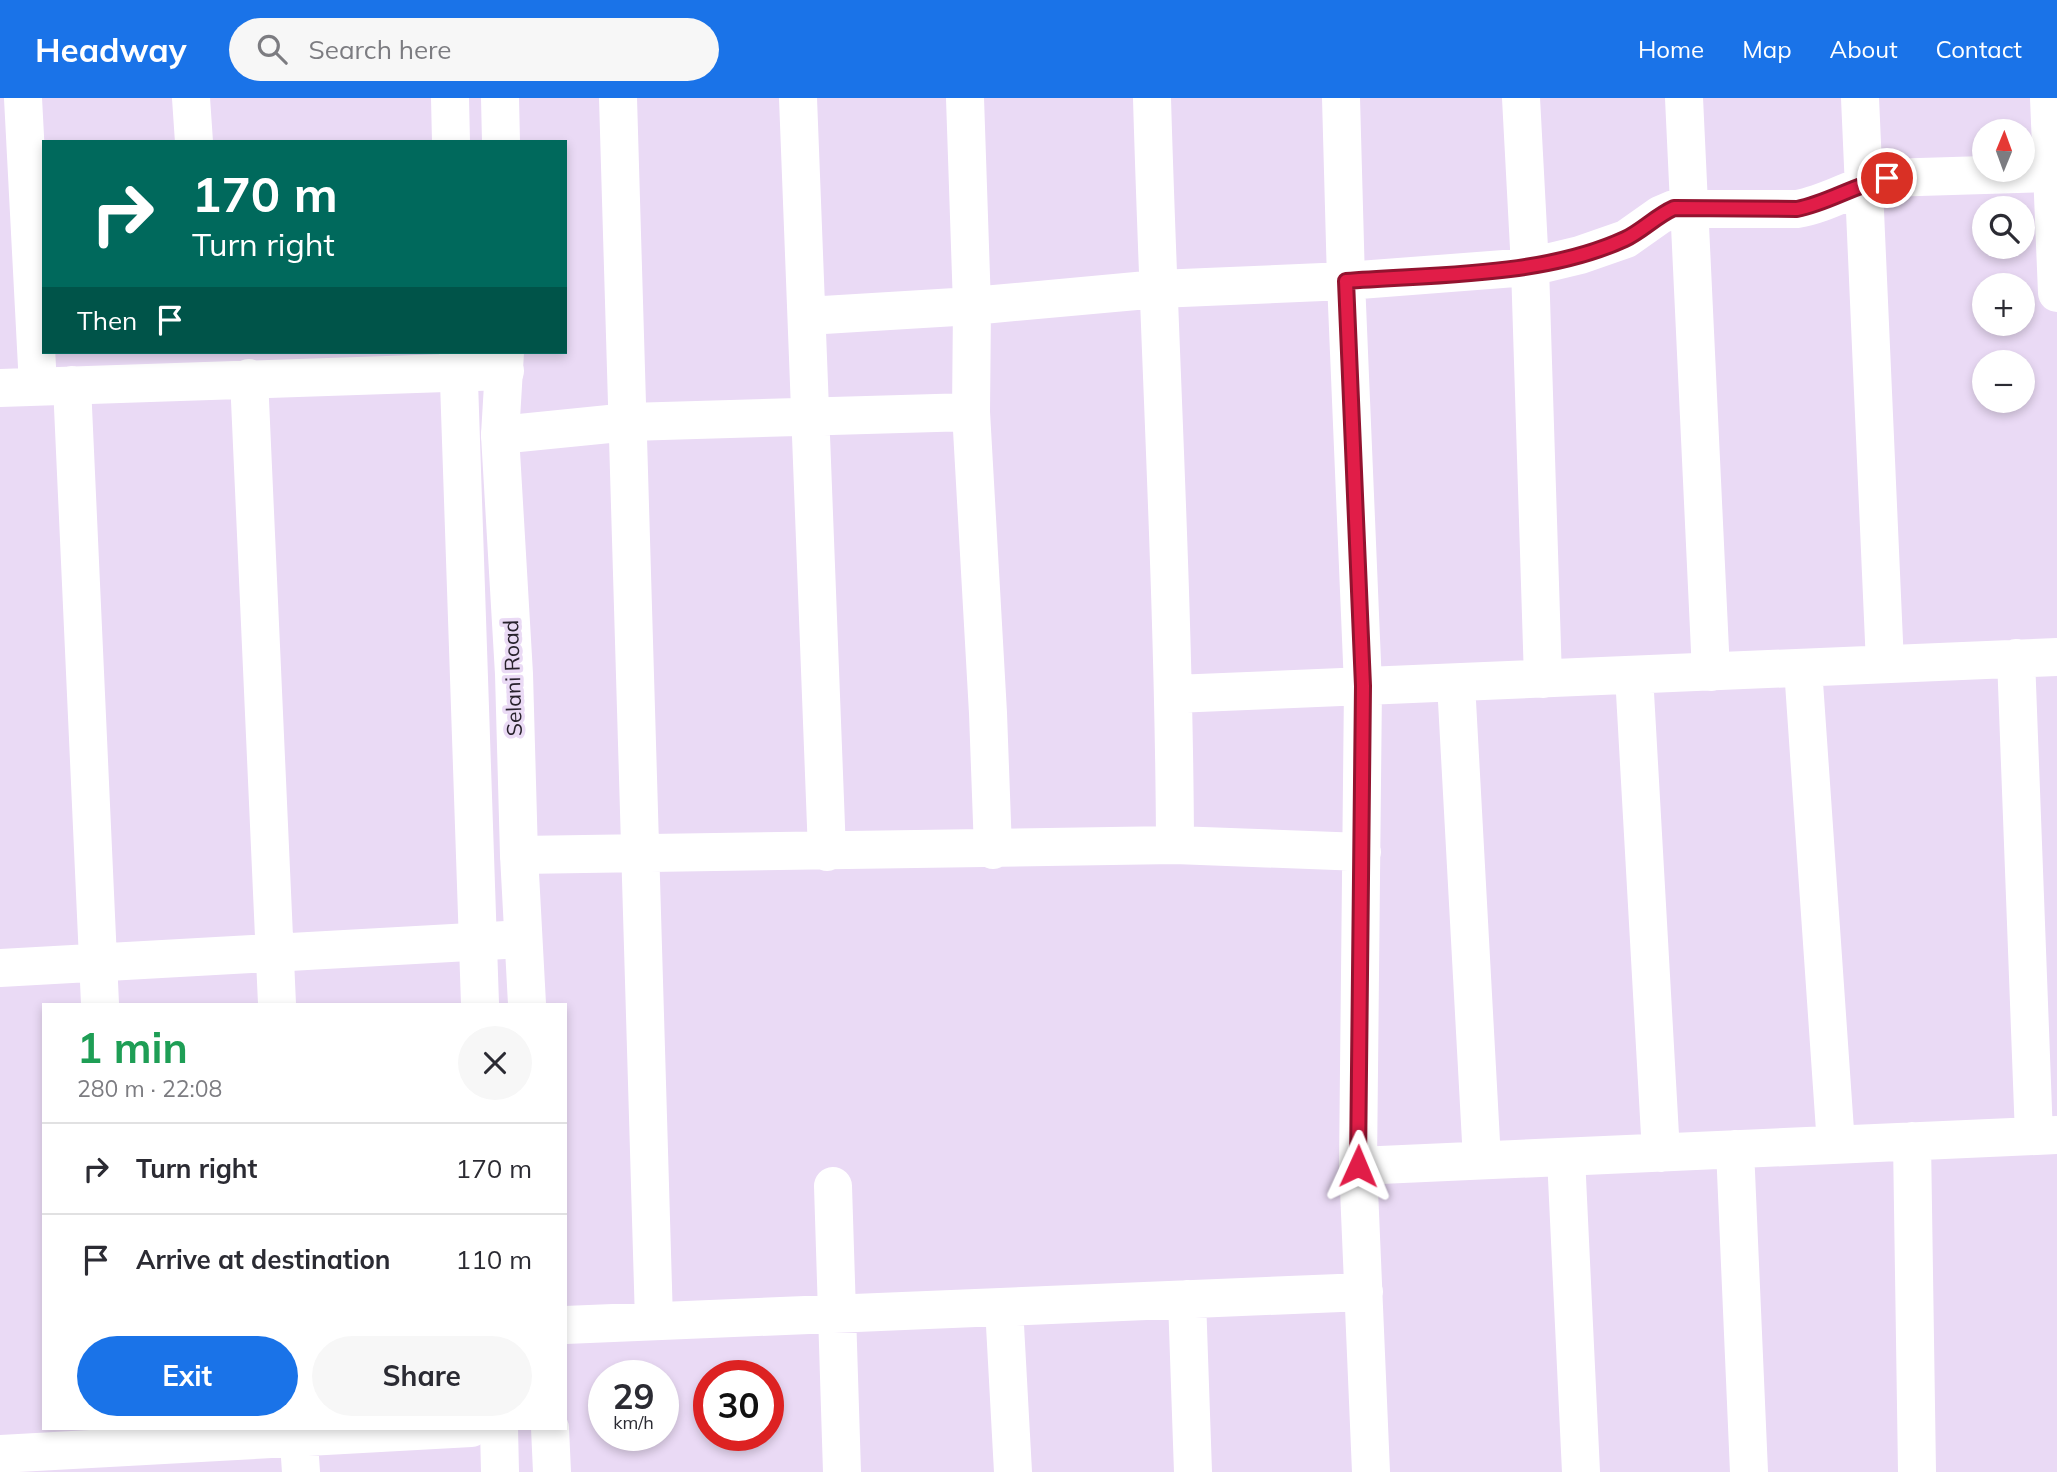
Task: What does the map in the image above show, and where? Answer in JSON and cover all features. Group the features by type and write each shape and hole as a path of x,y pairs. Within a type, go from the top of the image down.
{"street":[{"path":"23,98 42,269"},
{"path":"191,98 194,140"},
{"path":"450,98 451,140"},
{"path":"500,98 501,140"},
{"path":"618,98 654,1321"},
{"path":"797,98 827,852"},
{"path":"965,98 972,306 971,412 993,850"},
{"path":"1153,98 1174,694 1175,845"},
{"path":"1341,98 1363,686 1358,1166 1371,1472"},
{"path":"1521,98 1530,267 1543,679"},
{"path":"1684,98 1711,672"},
{"path":"1860,98 1885,664"},
{"path":"2049,98 2057,293"},
{"path":"807,316 972,306 1158,289 1346,281 1530,267 1626,239 1674,208 1797,209 1816,206 1863,183 1887,178 2051,173"},
{"path":"51,354 100,1003"},
{"path":"0,388 55,386 208,366 249,378 458,362 505,361"},
{"name":"Selani Road","path":"505,361 500,435 514,674 519,855 527,1003"},
{"path":"458,362 480,1003"},
{"path":"249,378 277,1003"},
{"path":"500,435 629,422 971,412"},
{"path":"1174,694 2057,657"},
{"path":"1358,1166 2046,1136 2015,659"},
{"path":"1803,668 1836,1145"},
{"path":"1634,675 1661,1153"},
{"path":"1457,683 1482,1160"},
{"path":"519,855 993,850 1175,845 1362,852"},
{"path":"0,968 523,939"},
{"path":"1912,1142 1917,1472"},
{"path":"1735,1149 1749,1472"},
{"path":"1566,1157 1581,1472"},
{"path":"833,1186 842,1472"},
{"path":"567,1325 1364,1292"},
{"path":"1187,1299 1193,1472"},
{"path":"1004,1307 1013,1472"},
{"path":"0,1454 299,1446 452,1430"},
{"path":"499,1430 500,1472"},
{"path":"550,1430 552,1472"}],"route":[{"path":"1358,1166 1363,686 1346,281 1530,267 1626,239 1674,208 1797,209 1816,206 1863,183 1887,178"}]}
